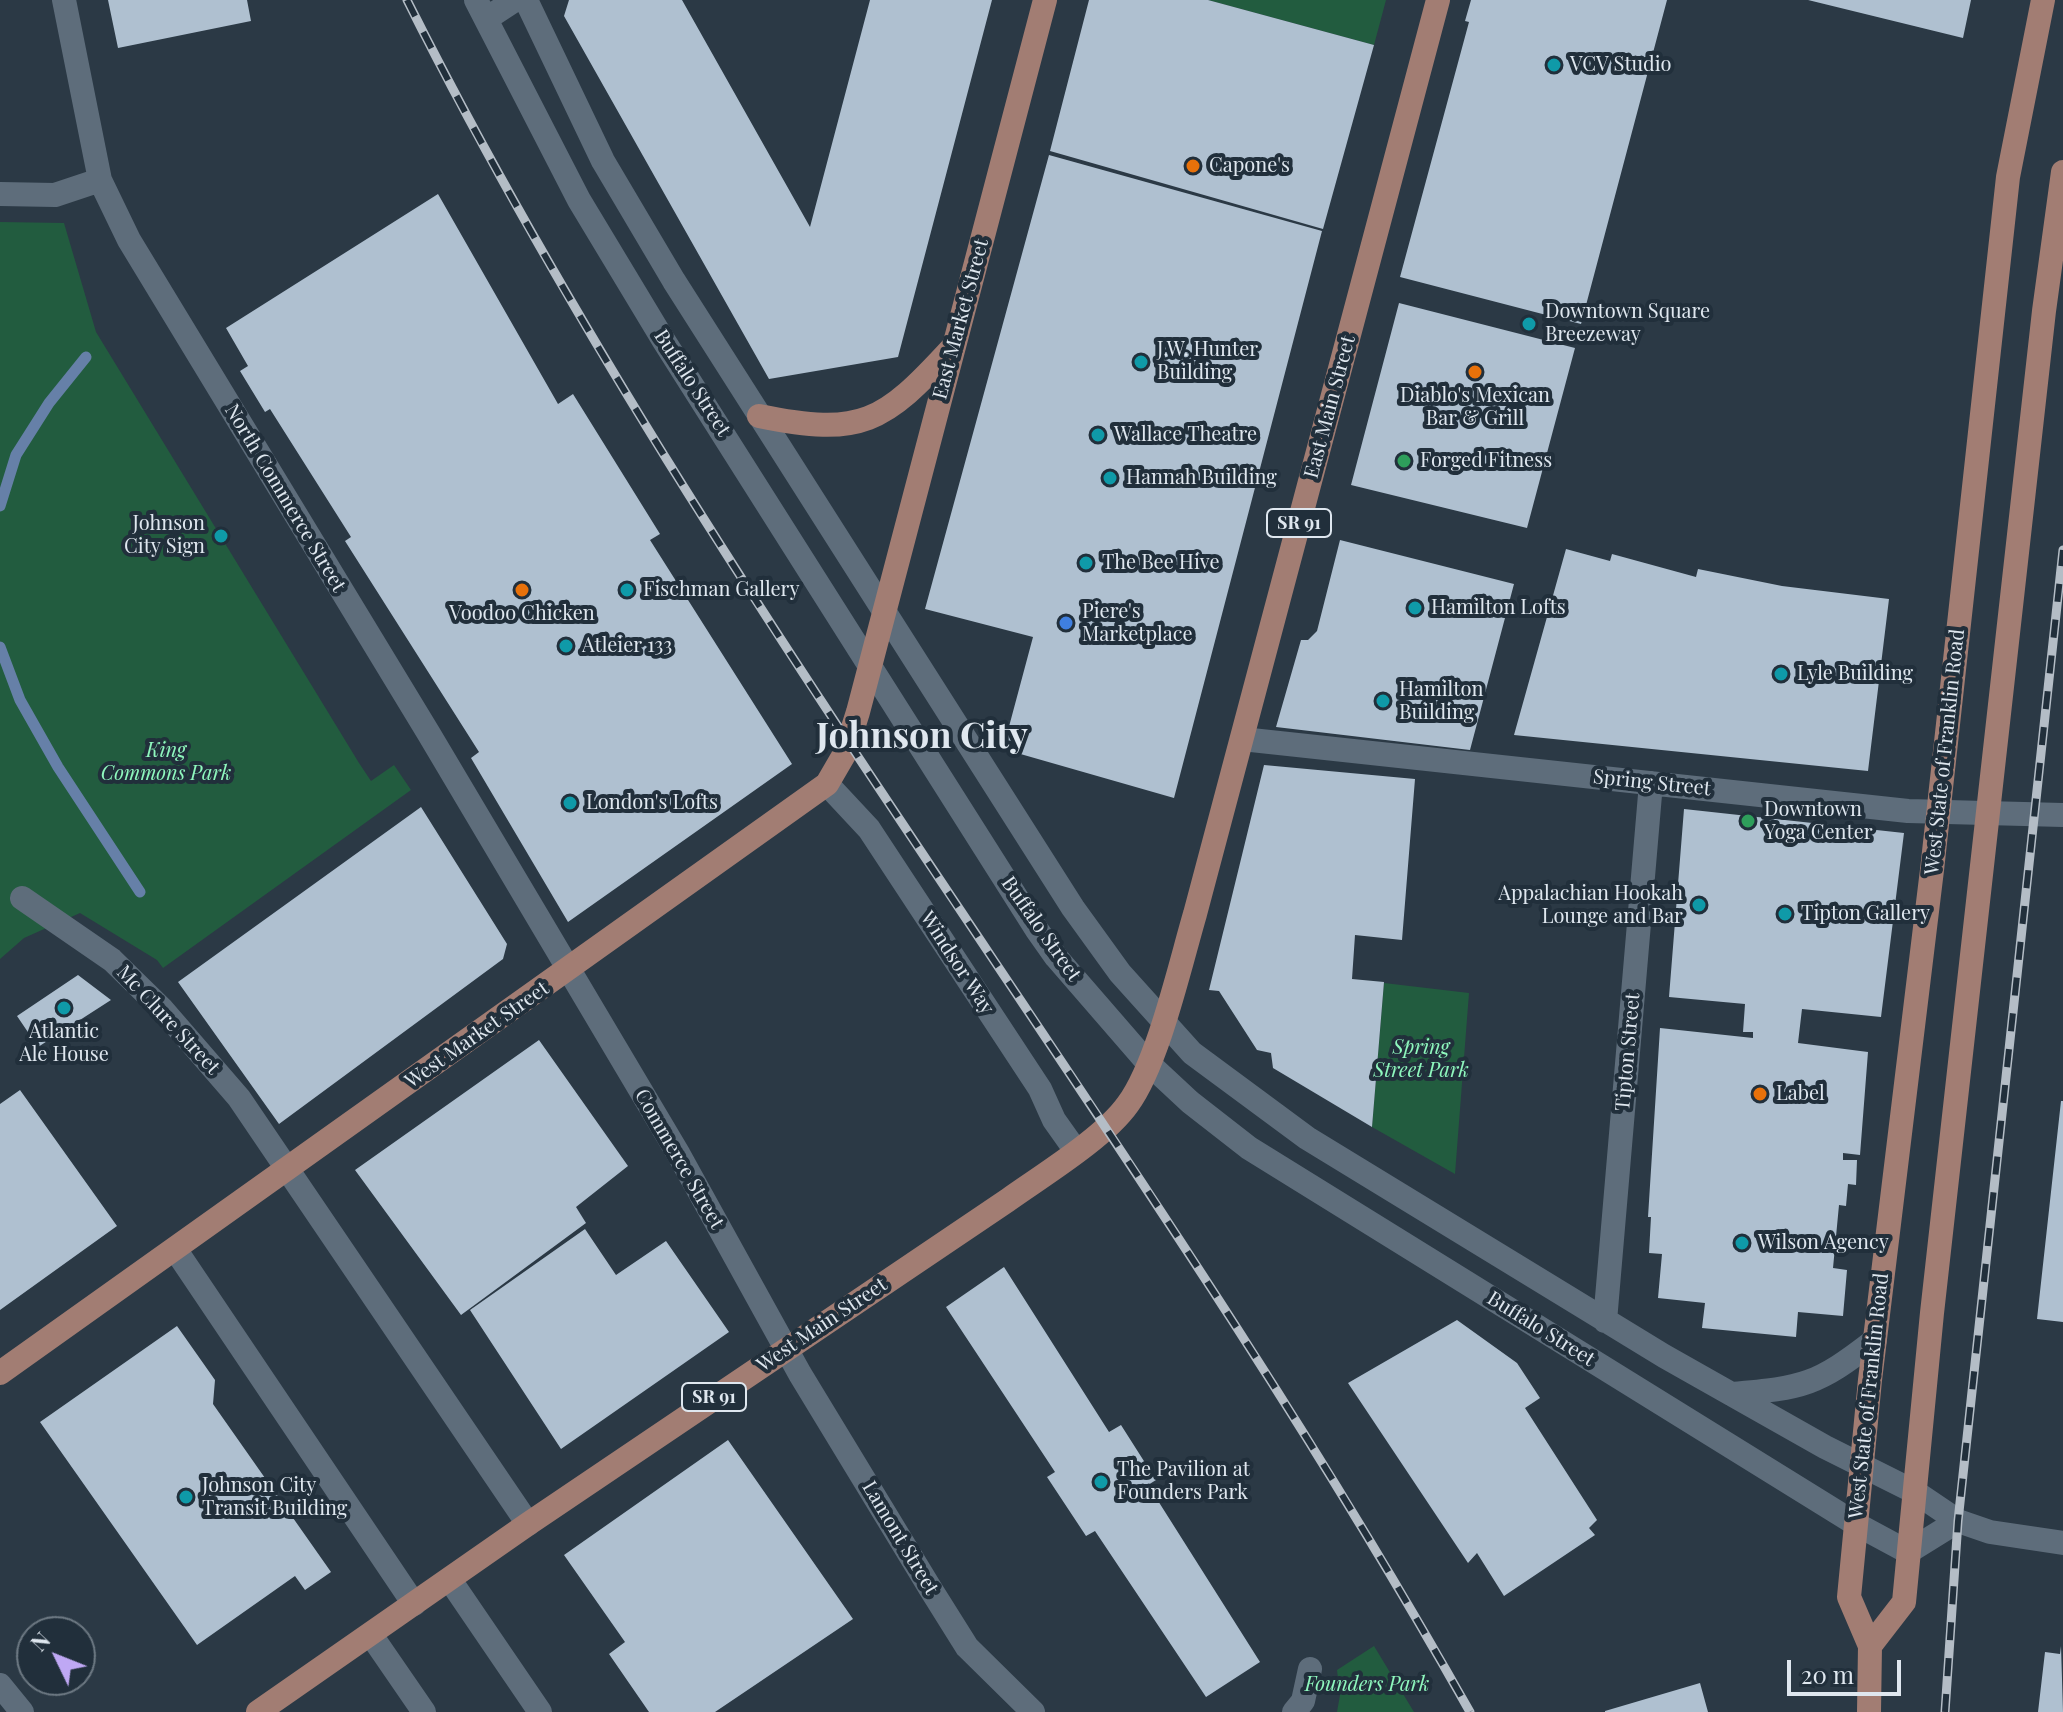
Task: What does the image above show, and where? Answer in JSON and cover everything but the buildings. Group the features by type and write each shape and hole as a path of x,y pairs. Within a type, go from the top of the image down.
{"main road":[{"name":"East Market Street","path":"877,638 1045,0"},
{"name":"East Main Street","path":"1155,1043 1242,739 1438,0"},
{"name":"West State of Franklin Road","path":"1869,1712 1870,1646 1849,1597 1856,1524 1875,1340 1939,812 2008,177 2043,0"},
{"path":"1870,1646 1904,1602 2044,311 2063,172"},
{"path":"759,416 823,426 860,423 887,410 908,394 954,346"},
{"name":"West Market Street","path":"0,1373 827,784 845,753 877,638"},
{"name":"West Main Street","path":"258,1712 1076,1151 1128,1104 1155,1043"}],"street":[{"name":"North Commerce Street","path":"64,0 100,180 129,240 429,734 568,971"},
{"path":"481,10 515,0"},
{"name":"Buffalo Street","path":"526,0 603,161 759,416 1073,908 1120,973 1155,1043 1190,1102 1287,1173 1856,1524 1908,1552"},
{"name":"Buffalo Street","path":"481,10 587,212 1056,957 1155,1043 1200,1060 1294,1130 1605,1321 1731,1394 1915,1492 1958,1521 1990,1532 2063,1543"},
{"path":"0,194 55,195 100,180"},
{"name":"Spring Street","path":"1242,739 1939,812 2063,815"},
{"name":"Tipton Street","path":"1605,1321 1651,783"},
{"name":"Windsor Way","path":"827,784 869,829 1040,1089 1054,1120 1076,1151"},
{"name":"Mc Clure Street","path":"22,898 112,960 154,1001 239,1098 528,1524"},
{"name":"Commerce Street","path":"568,971 679,1155 787,1348"},
{"path":"175,1249 414,1604"},
{"path":"1731,1394 1788,1389 1823,1378 1875,1340"},
{"name":"Lamont Street","path":"787,1348 967,1647 1033,1712"},
{"path":"1908,1552 1958,1521"},
{"path":"450,1580 540,1712"},
{"path":"371,1635 424,1712"},
{"path":"1294,1712 1303,1701 1310,1669"},
{"path":"0,1685 22,1712"}],"green space":[{"path":"1208,0 1386,0 1374,45"},
{"name":"King Commons Park","path":"0,222 64,223 96,332 359,763 371,781 394,765 411,790 163,968 157,960 80,913 24,938 0,959"},
{"name":"Spring Street Park","path":"1384,983 1469,993 1455,1174 1372,1127"},
{"name":"Founders Park","path":"1374,1646 1414,1712 1337,1712 1340,1695 1337,1670"}],"waterway":[{"path":"0,506 16,455 49,403 86,357"},
{"path":"0,647 20,700 58,767 140,892"}],"railway":[{"path":"407,0 526,222 654,439 789,652 1207,1282 1342,1495 1470,1712"},
{"path":"1945,1712 1958,1521 2063,550"}],"place":[{"name":"VCV Studio","path":"1554,65"},
{"name":"Capone's","path":"1193,166"},
{"name":"Downtown Square Breezeway","path":"1529,324"},
{"name":"J.W. Hunter Building","path":"1141,362"},
{"name":"Diablo's Mexican Bar & Grill","path":"1475,372"},
{"name":"Wallace Theatre","path":"1098,435"},
{"name":"Forged Fitness","path":"1404,461"},
{"name":"Hannah Building","path":"1110,478"},
{"name":"Johnson City Sign","path":"221,536"},
{"name":"The Bee Hive","path":"1086,563"},
{"name":"Voodoo Chicken","path":"522,590"},
{"name":"Fischman Gallery","path":"627,590"},
{"name":"Hamilton Lofts","path":"1415,608"},
{"name":"Piere's Marketplace","path":"1066,623"},
{"name":"Atleier 133","path":"566,646"},
{"name":"Lyle Building","path":"1781,674"},
{"name":"Hamilton Building","path":"1383,701"},
{"name":"London's Lofts","path":"570,803"},
{"name":"Downtown Yoga Center","path":"1748,821"},
{"name":"Appalachian Hookah Lounge and Bar","path":"1699,905"},
{"name":"Tipton Gallery","path":"1785,914"},
{"name":"Atlantic Ale House","path":"64,1008"},
{"name":"Label","path":"1760,1094"},
{"name":"Wilson Agency","path":"1742,1243"},
{"name":"The Pavilion at Founders Park","path":"1101,1482"},
{"name":"Johnson City Transit Building","path":"186,1497"}],"district":[{"name":"Johnson City","path":"922,737"}]}
